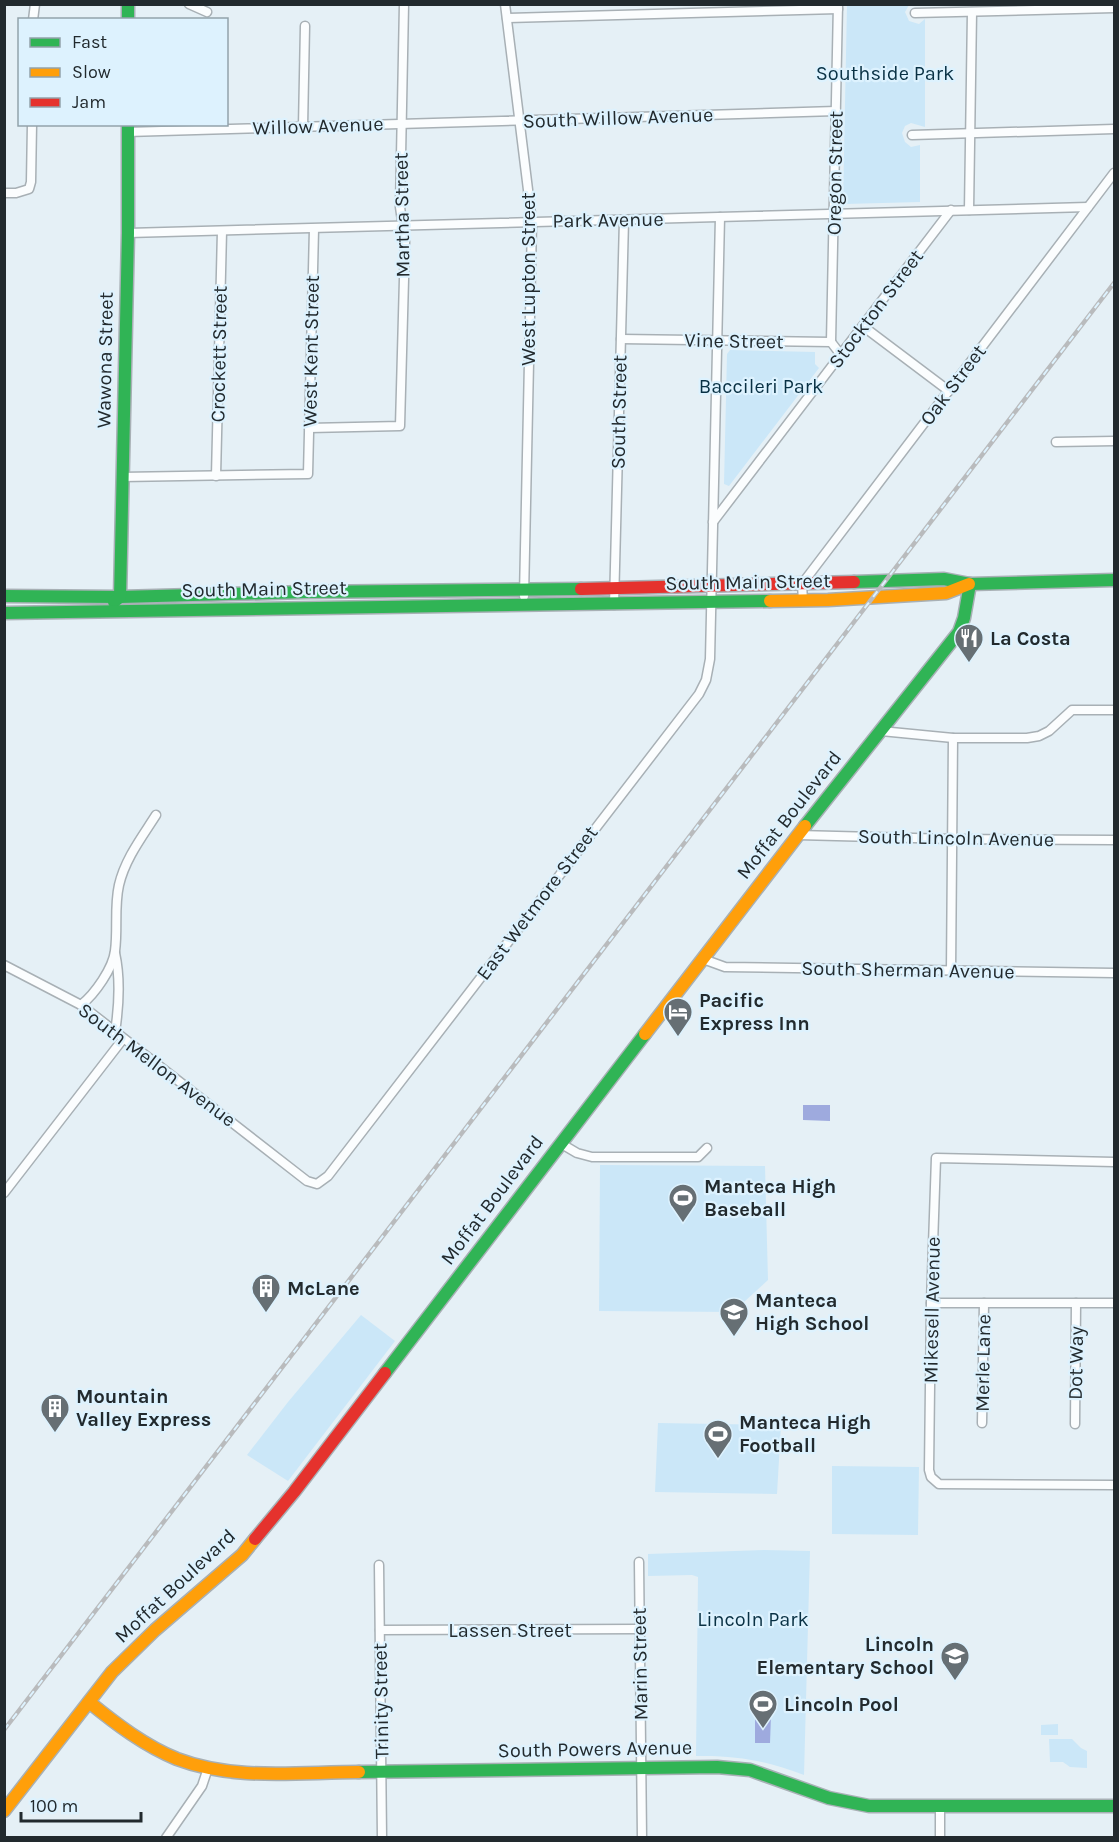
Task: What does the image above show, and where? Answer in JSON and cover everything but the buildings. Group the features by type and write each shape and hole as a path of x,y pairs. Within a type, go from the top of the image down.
{"main road":[{"name":"Wawona Street","path":"120,597 128,128"},
{"name":"South Main Street","path":"4,596 120,597 305,592 524,591 944,579 970,584 1114,580"},
{"name":"South Main Street","path":"4,613 803,601 946,594 970,584"},
{"name":"Moffat Boulevard","path":"4,1810 112,1672 155,1630 242,1555 294,1492 560,1143 958,632 964,618 970,584"},
{"path":"305,592 305,607"},
{"path":"72,611 82,606 114,602 120,597"},
{"name":"South Powers Avenue","path":"89,1702 143,1742 186,1762 208,1768 245,1773 381,1773 643,1767 735,1768 760,1773 829,1798 855,1804 940,1807 1114,1806"}],"street":[{"path":"189,4 207,12"},
{"name":"Martha Street","path":"309,428 400,426 405,242 400,207 404,4"},
{"name":"West Lupton Street","path":"505,4 532,222 524,591"},
{"path":"507,18 838,7"},
{"name":"Oregon Street","path":"831,342 838,7"},
{"path":"915,13 1114,8"},
{"path":"969,210 972,12"},
{"path":"303,127 305,26"},
{"name":"South Willow Avenue","path":"401,124 836,111"},
{"name":"Willow Avenue","path":"128,128 401,124"},
{"path":"4,193 16,194 29,189 32,182 32,126"},
{"path":"912,135 1114,129"},
{"name":"Oak Street","path":"802,584 1114,173"},
{"name":"Park Avenue","path":"128,233 1088,207"},
{"name":"Stockton Street","path":"713,522 951,210"},
{"name":"East Wetmore Street","path":"302,1178 318,1184 328,1176 699,694 709,671 720,217"},
{"name":"South Street","path":"614,605 624,220"},
{"name":"West Kent Street","path":"216,476 308,474 314,228"},
{"name":"Crockett Street","path":"216,476 222,231"},
{"path":"864,327 949,391"},
{"name":"Vine Street","path":"621,339 831,342"},
{"path":"831,342 842,355"},
{"path":"1056,442 1114,441"},
{"path":"122,477 216,476"},
{"path":"802,584 803,601"},
{"path":"524,591 525,606"},
{"path":"881,731 953,738 1027,738 1049,731 1072,710 1114,710"},
{"path":"951,971 953,738"},
{"path":"115,1032 119,990 119,969 115,953 116,900 119,883 127,863 156,815"},
{"name":"South Lincoln Avenue","path":"798,835 1114,840"},
{"path":"81,1005 100,985 115,953"},
{"name":"South Sherman Avenue","path":"703,959 725,967 1114,973"},
{"name":"South Mellon Avenue","path":"4,964 81,1005 302,1178"},
{"path":"4,1193 123,1039"},
{"path":"560,1143 577,1153 592,1156 698,1157 707,1148"},
{"name":"Mikesell Avenue","path":"1114,1162 936,1158 929,1462 930,1477 939,1484 1114,1485"},
{"path":"931,1303 1114,1303"},
{"name":"Merle Lane","path":"982,1423 984,1303"},
{"name":"Dot Way","path":"1075,1424 1076,1303"},
{"name":"Marin Street","path":"639,1562 642,1838"},
{"name":"Trinity Street","path":"379,1565 382,1838"},
{"name":"Lassen Street","path":"380,1630 640,1629"},
{"path":"166,1838 202,1786 208,1768"},
{"path":"940,1807 940,1838"}],"green space":[{"name":"Southside Park","path":"847,5 909,5 905,12 909,21 919,24 925,19 925,127 911,123 905,126 902,133 905,142 911,147 920,145 920,202 845,204 843,202"},
{"name":"Baccileri Park","path":"730,350 815,352 815,364 819,368 729,486 724,484 727,354"},
{"name":"Manteca High Baseball","path":"600,1165 765,1166 768,1280 733,1312 599,1311"},
{"path":"361,1315 395,1341 288,1481 247,1455"},
{"name":"Manteca High Football","path":"658,1423 781,1425 777,1494 655,1492"},
{"path":"832,1466 919,1467 918,1535 832,1534"},
{"name":"Lincoln Park","path":"764,1550 810,1551 804,1775 751,1760 696,1756 698,1577 692,1575 648,1576 648,1554"},
{"path":"1058,1724 1058,1735 1041,1735 1041,1725"},
{"path":"1049,1739 1072,1739 1087,1751 1087,1768 1070,1767 1063,1762 1050,1762"}],"water":[{"path":"803,1105 830,1105 830,1121 803,1120"},
{"name":"Lincoln Pool","path":"755,1715 771,1715 770,1743 755,1743"}],"railway":[{"path":"4,1730 1114,283"}],"traffic: fast":[{"path":"128,4 128,18"},
{"path":"114,602 120,597 128,233 128,126"},
{"path":"854,582 944,579 970,584 1114,580"},
{"path":"805,826 959,632 970,584"},
{"path":"4,596 120,597 581,589"},
{"path":"4,613 770,601"},
{"path":"385,1373 645,1034"},
{"path":"359,1772 717,1767 750,1770 829,1798 869,1806 1114,1806"}],"traffic: slow":[{"path":"770,601 946,593 969,584"},
{"path":"645,1034 805,826"},
{"path":"4,1811 112,1672 155,1630 242,1555 255,1539"},
{"path":"89,1702 154,1748 199,1766 267,1774 359,1772"}],"traffic: jam":[{"path":"581,589 854,582"},
{"path":"255,1539 385,1373"}],"place":[{"name":"La Costa","path":"969,664"},
{"name":"Pacific Express Inn","path":"678,1038"},
{"name":"Manteca High Baseball","path":"683,1224"},
{"name":"McLane","path":"266,1314"},
{"name":"Manteca High School","path":"734,1338"},
{"name":"Mountain Valley Express","path":"55,1434"},
{"name":"Manteca High Football","path":"718,1460"},
{"name":"Lincoln Elementary School","path":"955,1682"},
{"name":"Lincoln Pool","path":"763,1730"}]}
